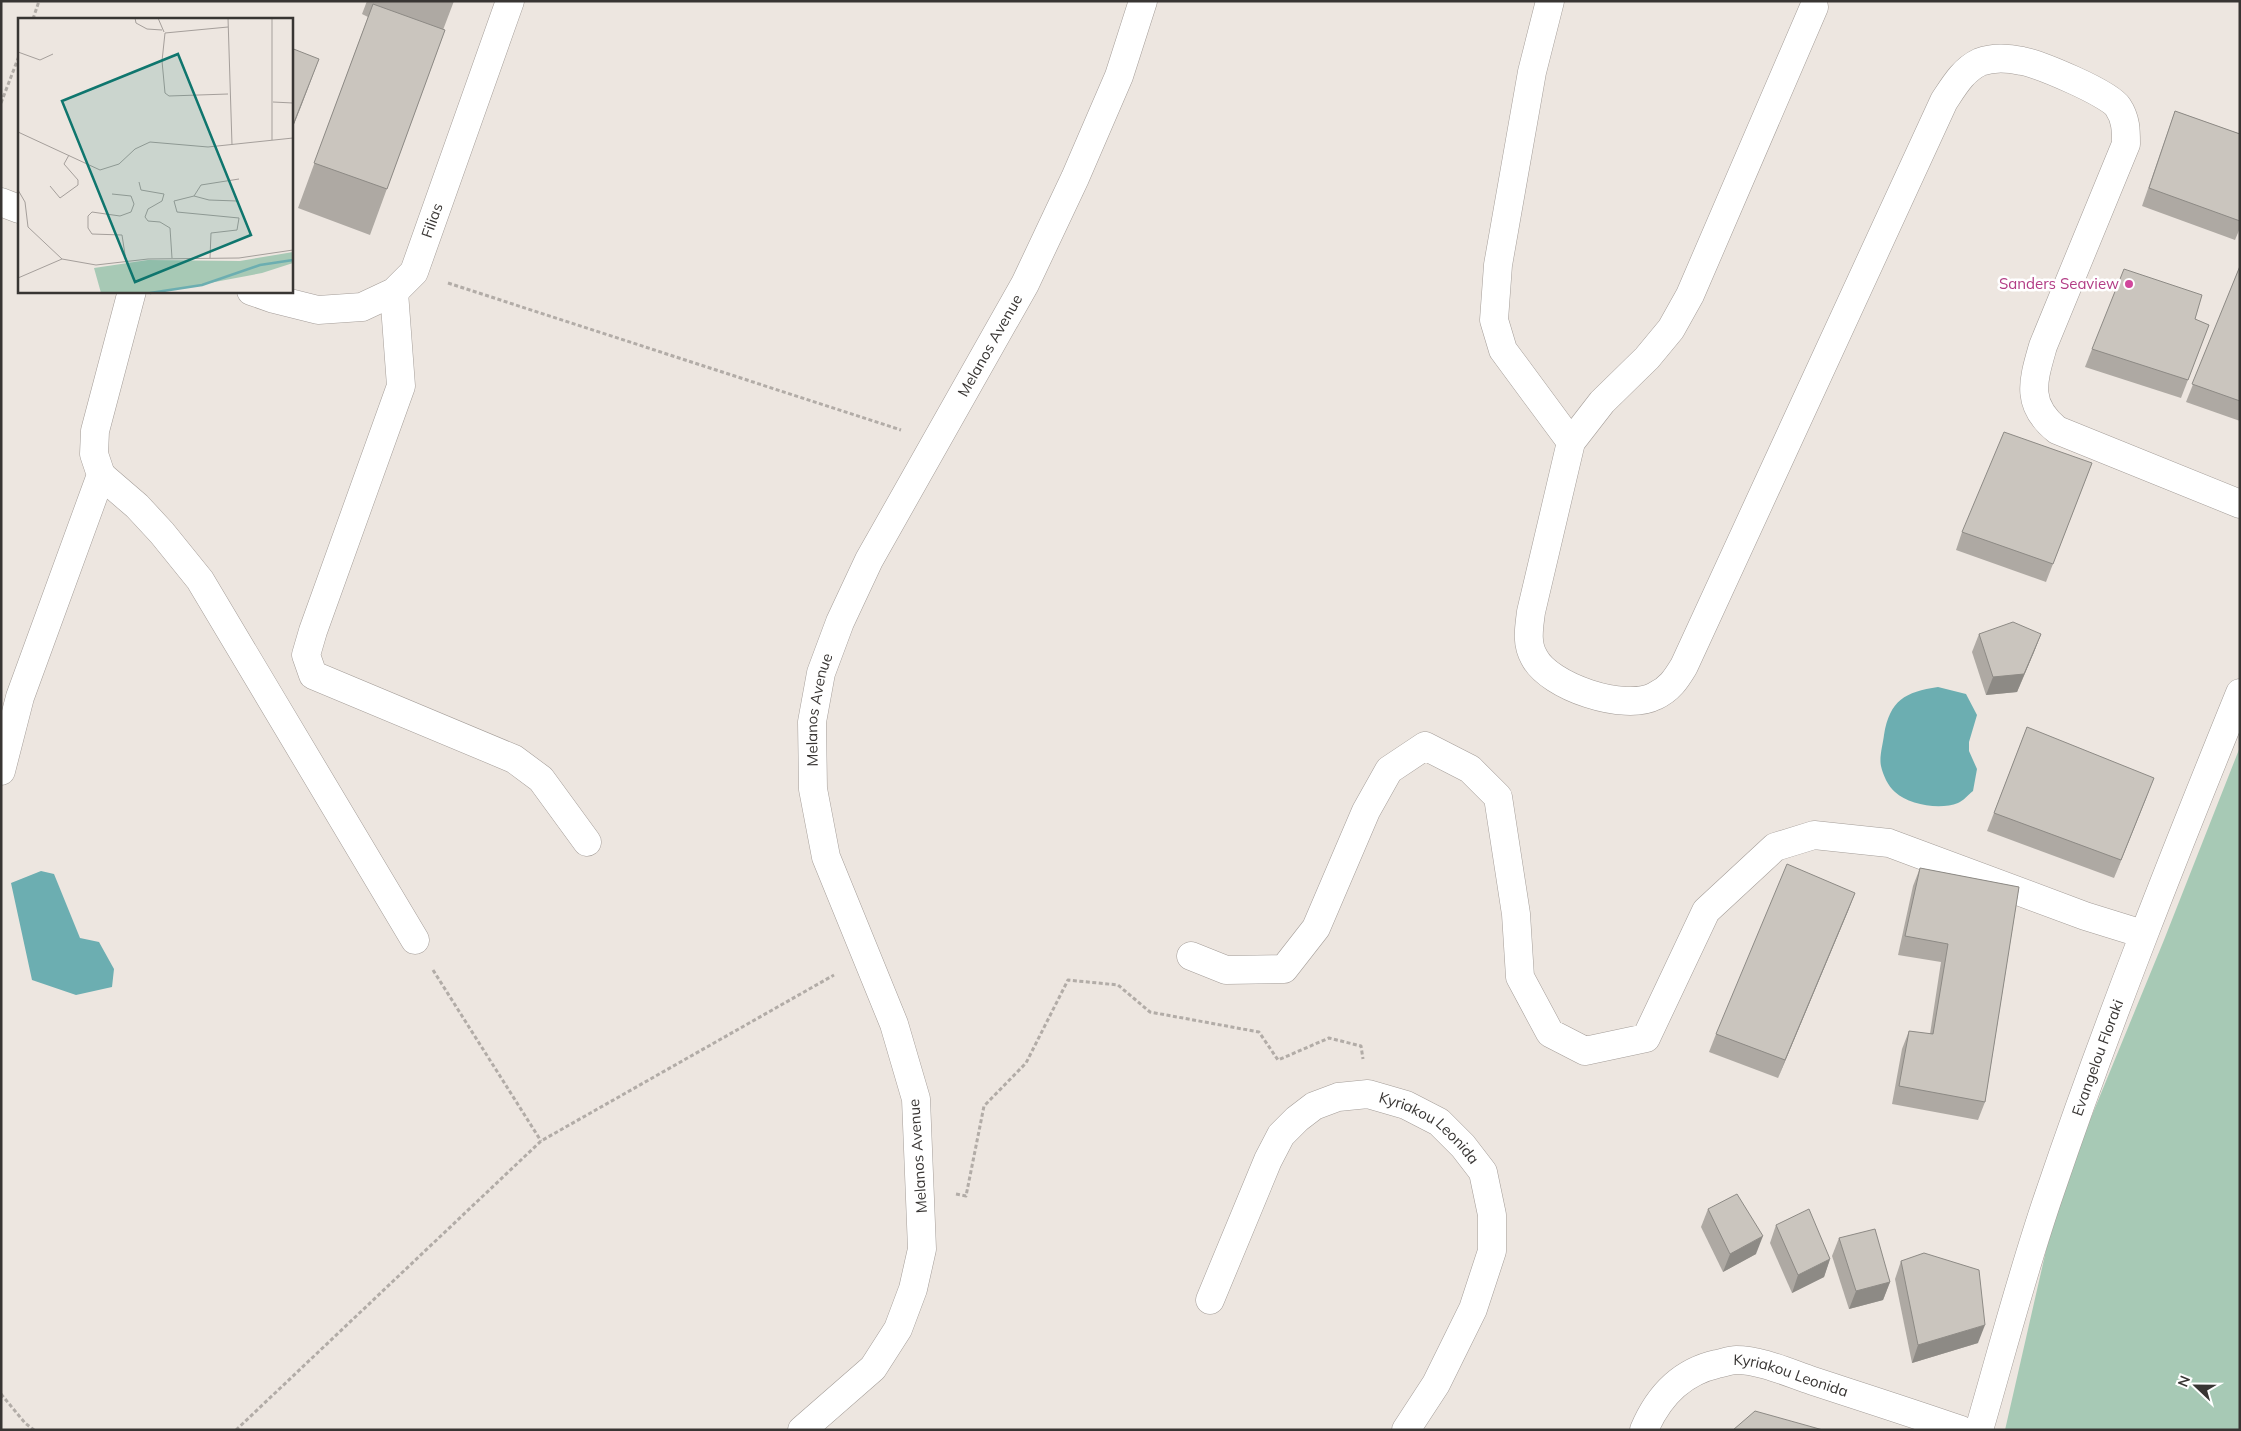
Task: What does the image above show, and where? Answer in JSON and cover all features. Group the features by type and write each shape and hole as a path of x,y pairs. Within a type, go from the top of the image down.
{"street":[{"name":"Filias","path":"255,292 318,310 362,307 394,292 414,272 510,1"},
{"name":"Melanos Avenue","path":"802,1430 873,1368 898,1330 913,1290 922,1249 921,1186 916,1098 894,1024 868,956 826,858 813,789 812,722 821,673 840,622 869,560 1025,284 1119,76 1143,1"},
{"path":"1550,1 1532,72 1499,256 1494,320 1503,350 1571,442"},
{"path":"1814,7 1690,295 1671,329 1647,358 1602,402 1571,442 1531,612 1528,638 1534,658 1547,674 1564,683 1608,700 1631,701 1654,697 1673,684 1684,666 1944,101 1962,75 1980,62 1998,58 2023,61 2093,89 2117,106 2126,124 2126,144 2043,346 2034,376 2034,399 2044,420 2057,430 2240,504"},
{"path":"1,202 18,209"},
{"path":"132,292 95,432 94,454 101,475 137,506 162,533 200,580 415,940"},
{"path":"394,292 401,386 313,631 306,655 313,675 514,759 541,779 587,842"},
{"path":"1,770 20,697 101,475"},
{"name":"Evangelou Floraki","path":"1979,1430 2049,1194 2143,934 2240,693"},
{"path":"1191,956 1226,970 1284,969 1316,928 1366,811 1389,770 1425,746 1470,769 1498,797 1516,914 1520,977 1550,1033 1585,1051 1646,1038 1706,911 1774,847 1814,835 1889,843 2086,916 2143,934"},
{"name":"Kyriakou Leonida","path":"1210,1300 1268,1160 1281,1135 1297,1119 1314,1106 1338,1097 1368,1094 1406,1105 1439,1122 1463,1146 1483,1172 1492,1215 1492,1251 1473,1309 1436,1384 1406,1430"},
{"name":"Kyriakou Leonida","path":"1644,1430 1657,1404 1668,1390 1687,1374 1712,1365 1735,1360 1796,1375 1961,1430"}],"path":[{"path":"33,18 39,1"},
{"path":"1,103 18,59"},
{"path":"414,272 937,442"},
{"path":"415,940 540,1142"},
{"path":"236,1430 540,1142 868,956"},
{"path":"921,1186 966,1196 984,1106 1026,1063 1068,980 1118,985 1150,1012 1259,1032 1278,1060 1329,1038 1361,1046 1368,1094"},
{"path":"1,1394 34,1430"}],"green space":[{"path":"2240,747 2240,1430 2005,1430 2058,1198 2164,940"}],"water":[{"path":"1938,687 1966,694 1977,715 1969,742 1969,751 1977,769 1973,791 1960,802 1943,806 1916,803 1892,790 1883,773 1881,762 1881,751 1887,723 1890,713 1895,706 1908,695"},
{"path":"41,871 54,874 80,938 99,942 114,969 112,987 76,995 32,980 11,883"}],"building":[{"path":"373,4 445,30 387,189 314,163"},
{"path":"292,48 319,59 292,127"},
{"path":"2175,111 2240,134 2240,221 2149,188"},
{"path":"2240,266 2240,401 2192,384"},
{"path":"2124,269 2202,295 2195,319 2209,325 2188,380 2092,349"},
{"path":"2004,432 2092,463 2053,564 1962,532"},
{"path":"2013,622 2041,634 2024,674 1993,677 1979,634"},
{"path":"2027,727 2154,778 2121,860 1994,813"},
{"path":"1787,864 1855,893 1785,1060 1716,1034"},
{"path":"1920,868 2019,887 1985,1102 1899,1086 1909,1031 1933,1034 1948,944 1905,936"},
{"path":"1737,1194 1763,1236 1730,1254 1708,1209"},
{"path":"1809,1209 1830,1259 1798,1275 1776,1225"},
{"path":"1875,1229 1890,1282 1856,1291 1839,1238"},
{"path":"1924,1253 1979,1270 1985,1325 1918,1345 1901,1261"},
{"path":"1755,1411 1823,1430 1733,1430"}],"place":[{"name":"Sanders Seaview","path":"2129,284"}]}
